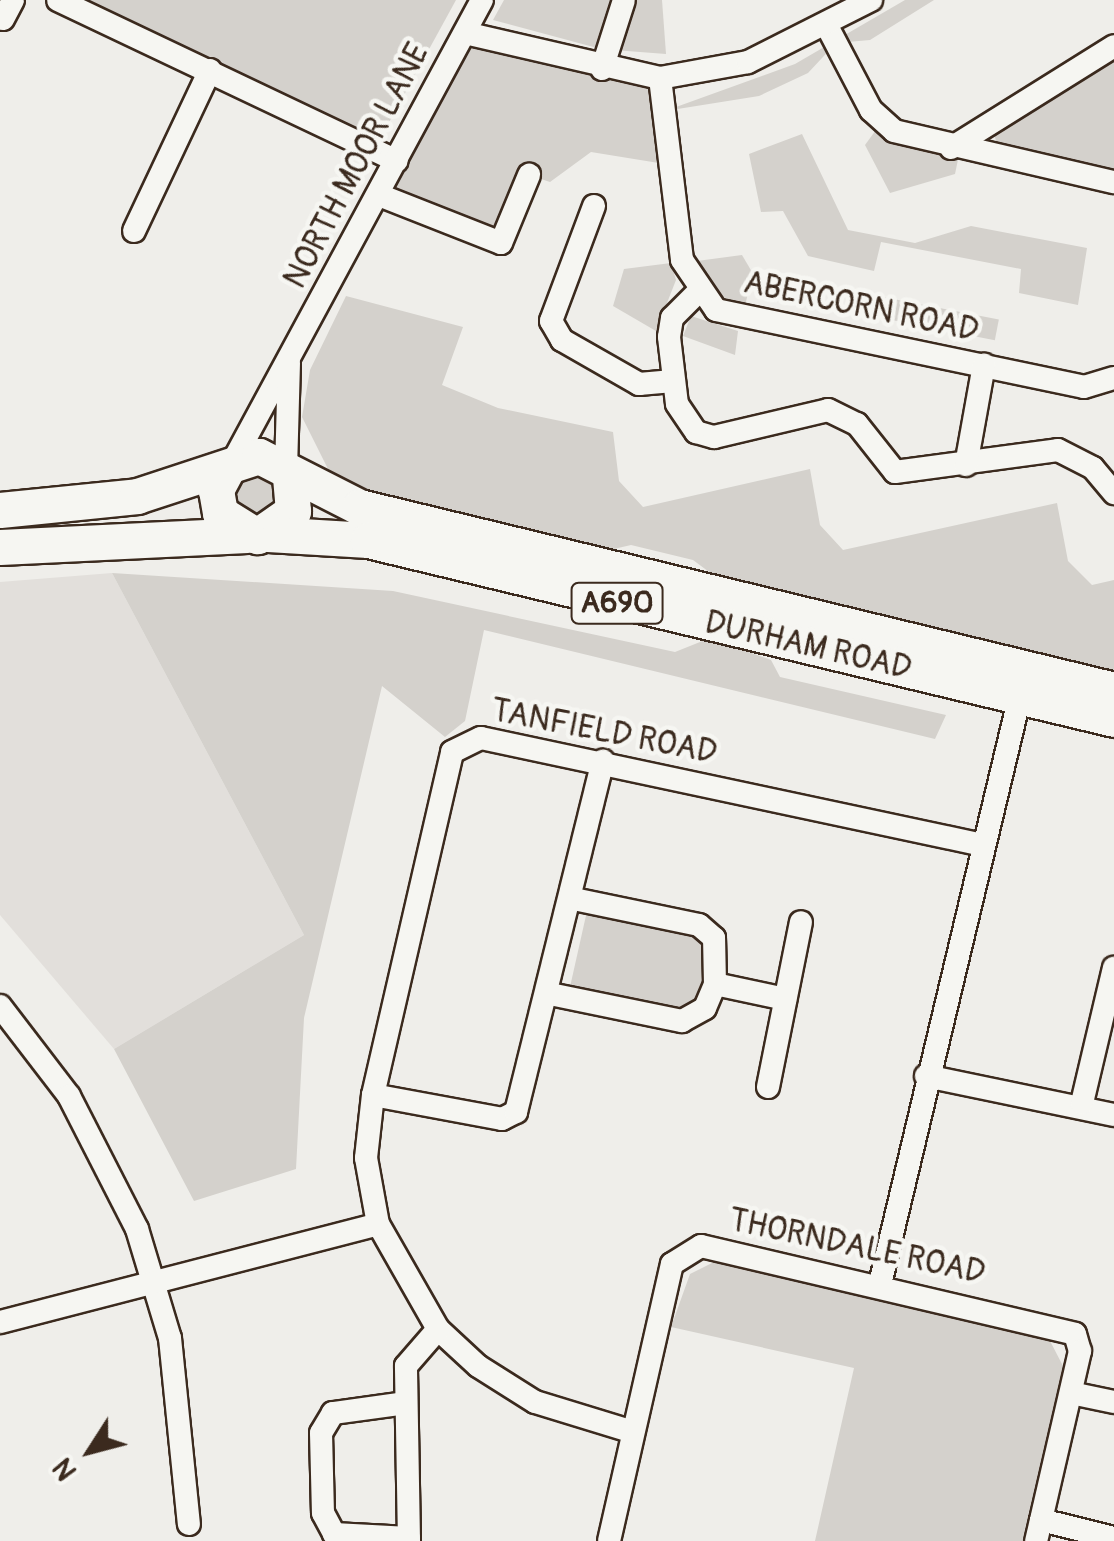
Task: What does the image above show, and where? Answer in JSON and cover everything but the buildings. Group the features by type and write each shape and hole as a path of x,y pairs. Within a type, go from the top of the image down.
{"highway":[{"name":"DURHAM ROAD","path":"0,510 138,496 259,456 358,507 1114,690"},
{"path":"229,467 216,502 257,535 293,511 288,472"},
{"name":"DURHAM ROAD","path":"0,548 257,535 368,540 1114,719"}],"street":[{"path":"58,0 397,161"},
{"name":"NORTH MOOR LANE","path":"229,467 265,390 289,363 482,0"},
{"path":"602,69 624,0"},
{"path":"465,33 602,69 660,78 748,62 827,26 871,0"},
{"path":"827,26 881,123 951,148 1114,182"},
{"path":"951,148 1114,46"},
{"path":"134,231 210,70"},
{"name":"ABERCORN ROAD","path":"660,78 682,260 697,293 744,318 1084,387 1114,378"},
{"path":"379,196 502,243 529,175"},
{"path":"594,206 551,321 562,340 639,384 672,380"},
{"path":"697,293 672,318 672,380 696,432 714,437 828,410 857,424 895,472 1058,450 1093,468 1113,491"},
{"name":"NORTH MOOR LANE","path":"288,472 289,363"},
{"path":"966,465 984,365"},
{"path":"880,1284 926,1076 1020,696"},
{"name":"TANFIELD ROAD","path":"438,1329 404,1276 378,1224 366,1158 373,1095 452,752 481,738 983,845"},
{"path":"373,1095 502,1119 516,1112 574,899 603,761"},
{"path":"550,994 682,1020 705,1008 715,984 714,938 699,925 574,899"},
{"path":"768,1087 801,922"},
{"path":"1082,1104 1114,968"},
{"path":"715,984 786,998"},
{"path":"0,1006 108,1166 153,1282 187,1446 189,1524"},
{"path":"926,1076 1082,1104 1114,1115"},
{"path":"0,1322 378,1224"},
{"name":"THORNDALE ROAD","path":"609,1541 630,1431 682,1253 701,1246 1065,1326 1080,1351 1038,1530"},
{"path":"406,1403 333,1413 321,1433 323,1513 334,1534 409,1540 406,1366 438,1329 535,1402 630,1431"},
{"path":"1071,1392 1114,1402"},
{"path":"1038,1530 1114,1538"}],"shaded area":[{"path":"87,0 456,0 387,126 368,133"},
{"path":"504,0 662,0 666,54 601,49 493,20"},
{"path":"905,0 934,0 870,40 836,43 808,73 759,96 665,111 795,64"},
{"path":"465,33 660,78 671,165 591,152 550,182 529,175 501,243 379,196"},
{"path":"1114,46 1114,182 1001,159 991,123"},
{"path":"881,123 960,150 955,174 890,193 865,145"},
{"path":"802,134 848,230 915,243 971,226 1087,248 1078,305 1019,293 1021,269 881,242 874,271 808,256 783,211 761,212 749,154"},
{"path":"742,255 752,272 745,307 713,292 697,261"},
{"path":"671,263 676,280 656,331 613,306 624,269"},
{"path":"346,296 463,327 442,385 498,408 613,432 619,481 643,507 810,469 820,525 843,550 1057,503 1068,561 1092,585 1114,580 1114,682 728,586 693,560 631,545 592,554 353,491 329,471 302,417 310,370"},
{"path":"883,297 999,320 995,340 879,318"},
{"path":"691,316 738,331 735,355 683,336"},
{"path":"256,475 270,481 276,495 270,509 256,515 242,509 236,495 242,481"},
{"path":"112,573 304,935 114,1049 0,915 0,582"},
{"path":"112,573 393,591 675,652 710,638 771,660 780,677 946,715 935,739 484,630 465,721 445,737 382,686 304,1018 296,1169 194,1201 114,1049 304,935"},
{"path":"587,911 701,937 709,954 698,1000 680,1011 570,987"},
{"path":"714,1262 1049,1339 1063,1366 1022,1541 815,1541 854,1368 671,1327 690,1274"}]}
